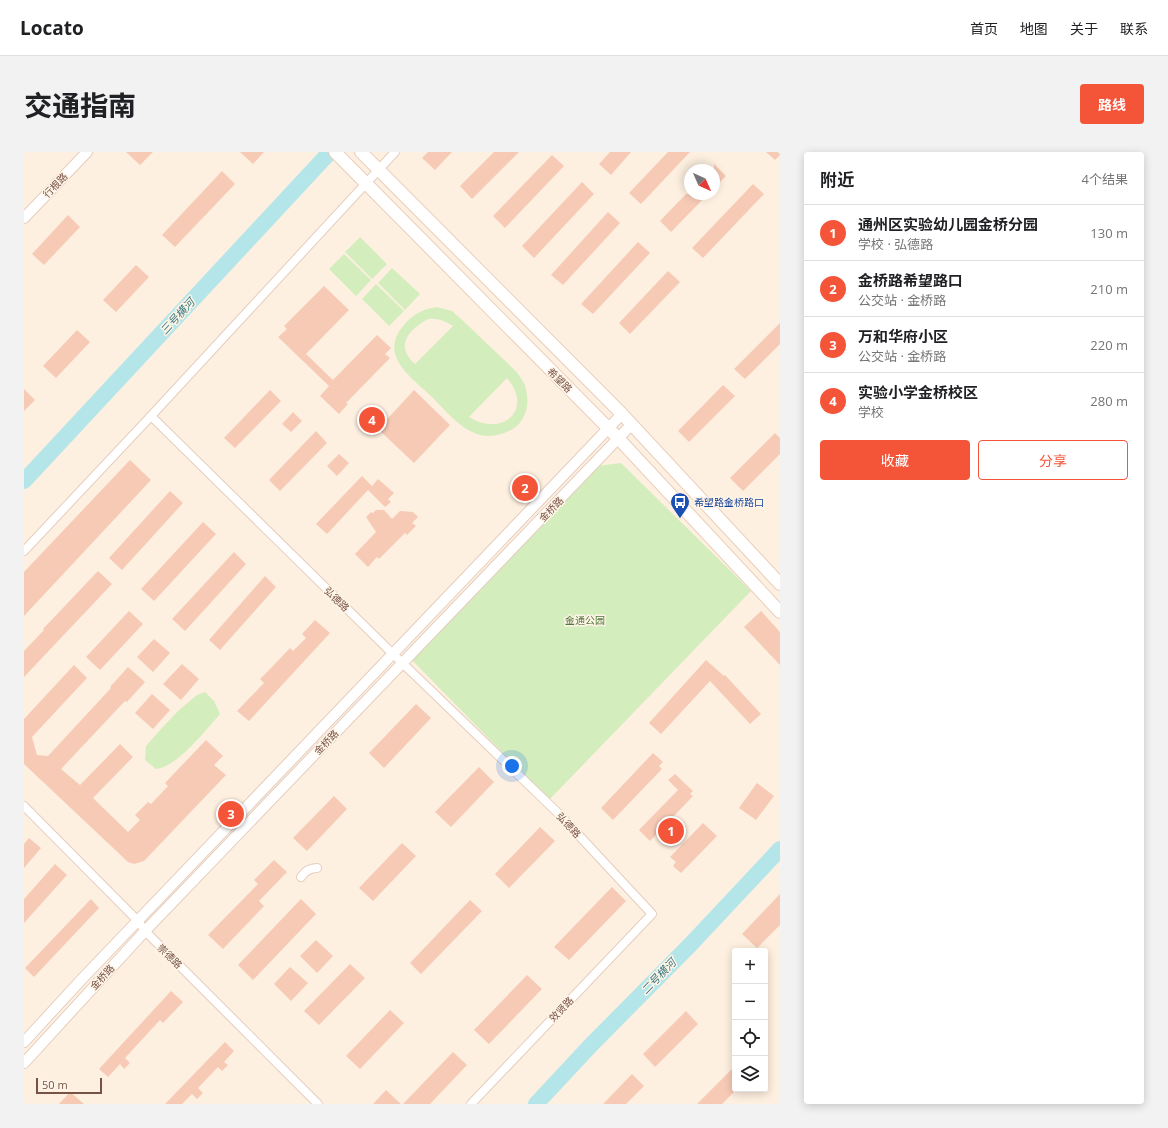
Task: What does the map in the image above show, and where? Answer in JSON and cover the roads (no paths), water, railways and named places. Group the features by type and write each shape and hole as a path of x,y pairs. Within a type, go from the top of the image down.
{"main road":[{"name":"希望路","path":"335,152 618,438 780,612"},
{"name":"希望路","path":"361,152 622,414 780,584"}],"street":[{"name":"行根路","path":"24,218 87,152"},
{"path":"24,551 395,152"},
{"name":"金桥路","path":"24,1042 622,414"},
{"name":"弘德路","path":"150,416 559,814 652,914"},
{"name":"金桥路","path":"24,1063 145,931 631,425"},
{"name":"崇德路","path":"24,806 138,921 145,931 318,1104"},
{"path":"301,877 312,868 317,868"},
{"name":"效贤路","path":"471,1104 652,914"}],"waterway":[{"name":"三号横河","path":"24,481 330,152"},
{"name":"二号横河","path":"536,1104 591,1045 691,944 780,849"}],"place":[{"name":"实验小学金桥校区","path":"372,420"},
{"name":"金桥路希望路口","path":"525,488"},
{"name":"希望路金桥路口","path":"680,519"},
{"name":"万和华府小区","path":"231,814"},
{"name":"通州区实验幼儿园金桥分园","path":"671,831"}],"park label":[{"name":"金通公园","path":"585,620"}]}
